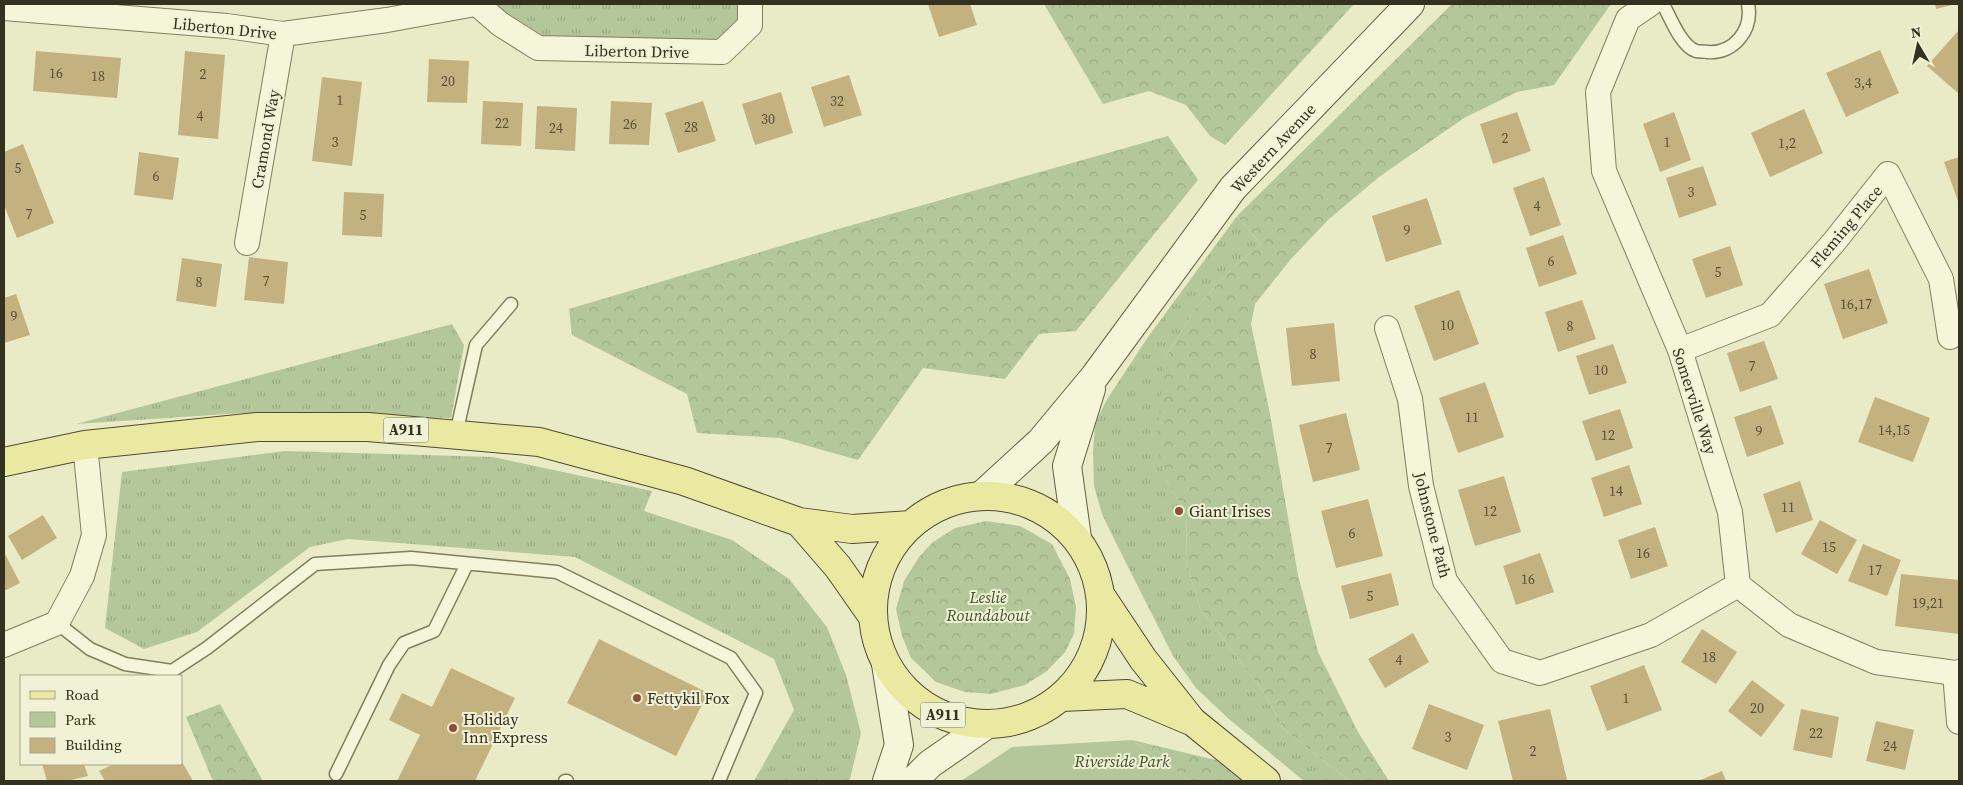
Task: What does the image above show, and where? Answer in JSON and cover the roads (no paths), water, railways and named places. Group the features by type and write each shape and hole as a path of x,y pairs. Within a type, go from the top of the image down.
{"main road":[{"name":"Western Avenue","path":"981,496 1041,441 1095,376 1233,188 1410,4"},
{"path":"1077,538 1067,466 1095,376"},
{"name":"A911","path":"4,462 85,445 257,427 368,427 539,442 684,481 799,522 852,529 911,525"},
{"name":"A911","path":"1101,596 1099,633 1086,668 1062,696 1039,712 1013,721 986,725 956,720 928,708 904,689 886,664 877,641 873,617 876,583 882,567 889,551 911,525 943,505 981,496 1017,500 1025,503 1050,514 1077,538 1092,565 1101,596 1143,659 1192,721 1266,781"},
{"name":"A911","path":"799,522 838,567 873,617"},
{"path":"886,664 899,745 887,781"},
{"name":"A911","path":"1062,696 1127,694 1192,721"},
{"path":"914,781 930,764 986,725"}],"street":[{"name":"Liberton Drive","path":"4,8 227,26 282,34 387,20 476,4 500,24 538,48 722,52 750,25 750,4"},
{"name":"Somerville Way","path":"1650,4 1628,18 1598,92 1604,171 1680,350 1730,512 1738,585"},
{"name":"Cramond Way","path":"247,243 282,34"},
{"name":"Fleming Place","path":"1680,350 1770,315 1834,242 1888,174 1941,279 1950,337"},
{"name":"Johnstone Path","path":"1387,328 1410,399 1421,486 1445,581 1502,661 1540,673 1651,635 1738,585"},
{"path":"4,645 57,623 82,576 94,535 85,445"},
{"path":"1738,585 1789,625 1876,662 1957,672 1959,722"}],"lane":[{"path":"1663,4 1679,36 1695,51 1717,52 1735,45 1745,30 1749,11 1748,4"},
{"path":"456,434 476,345 511,304"},
{"path":"57,623 90,649 125,664 172,671 206,648 315,564 411,558 557,572 731,658 756,693 719,781"},
{"path":"336,774 389,665 404,643 434,631 467,564"}],"place":[{"name":"Giant Irises","path":"1179,511"},
{"name":"Fettykil Fox","path":"637,698"},
{"name":"Holiday Inn Express","path":"453,728"}],"park label":[{"name":"Leslie Roundabout","path":"988,606"},
{"name":"Riverside Park","path":"1122,761"}]}
